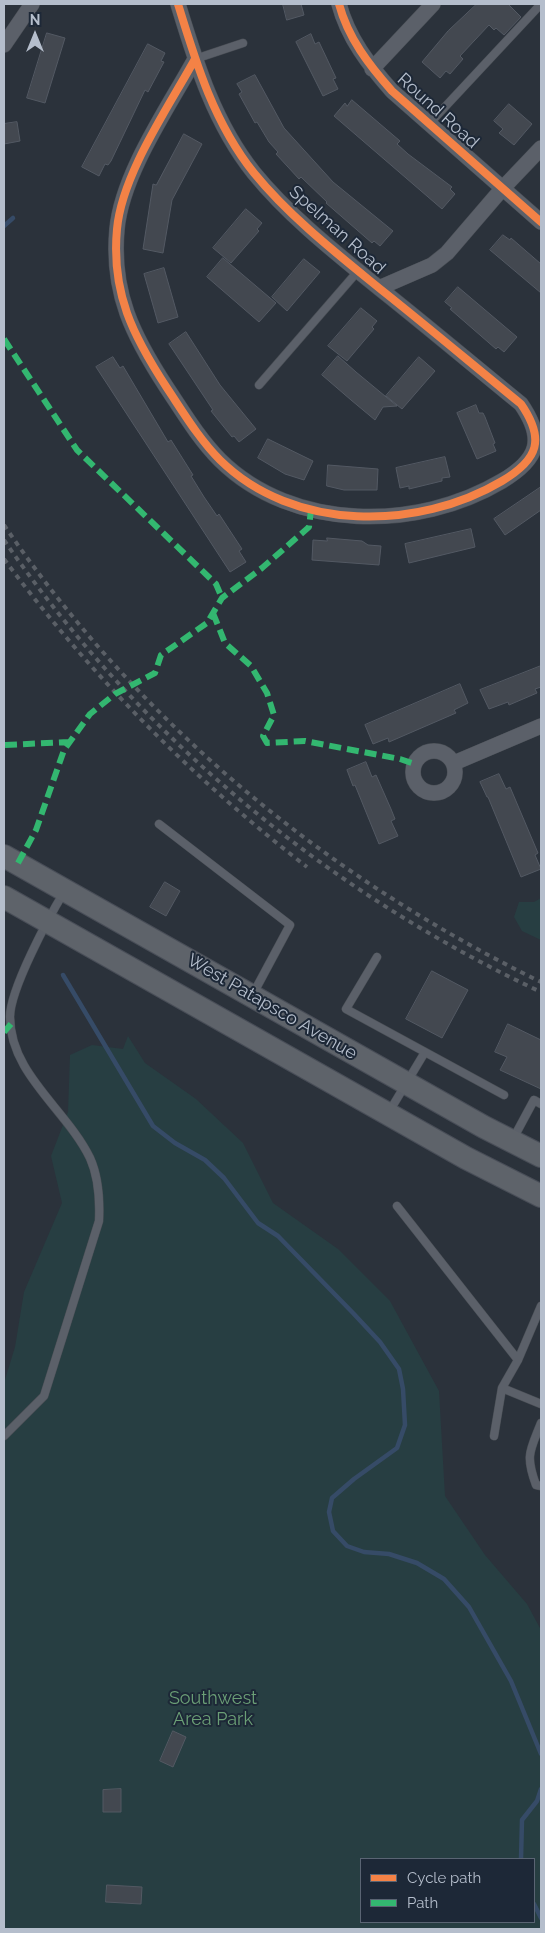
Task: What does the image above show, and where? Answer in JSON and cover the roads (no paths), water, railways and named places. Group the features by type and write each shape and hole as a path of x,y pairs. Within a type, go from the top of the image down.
{"main road":[{"name":"West Patapsco Avenue","path":"4,856 406,1083 541,1156"},
{"name":"West Patapsco Avenue","path":"4,897 466,1158 541,1196"}],"street":[{"path":"4,45 32,4"},
{"name":"Spelman Road","path":"178,4 194,59 211,101 254,172 289,210 358,272 520,404 532,418 537,432 537,445 534,454 527,464 477,495 446,507 416,514 354,515 312,510 278,499 251,484 220,460 196,432 143,351 129,324 122,299 116,256 117,228 124,197 132,176 194,59"},
{"name":"Round Road","path":"339,4 352,39 372,68 392,91 541,222"},
{"path":"372,68 433,4"},
{"path":"379,288 432,265 448,253 502,189 541,148"},
{"path":"454,763 541,726"}],"lane":[{"path":"429,124 541,4"},
{"path":"194,59 243,44"},
{"path":"260,385 358,272"},
{"path":"159,824 290,925 252,996"},
{"path":"4,1436 44,1396 100,1221 100,1199 96,1176 89,1157 78,1137 24,1068 12,1031 10,1016 12,1000 46,920 65,890"},
{"path":"377,957 346,1009 504,1095"},
{"path":"388,1113 425,1052"},
{"path":"512,1141 534,1100 541,1104"},
{"path":"397,1206 518,1360"},
{"path":"494,1436 502,1388 518,1360 541,1306"},
{"path":"502,1388 541,1404"},
{"path":"541,1423 529,1453 529,1464 536,1485 541,1486"}],"waterway":[{"path":"4,226 13,218"},
{"path":"63,975 153,1126 175,1143 205,1160 224,1178 258,1223 278,1236 353,1313 380,1342 399,1369 403,1389 405,1425 397,1448 354,1479 332,1498 329,1512 333,1531 347,1546 364,1552 389,1554 417,1563 444,1579 469,1607 511,1681 541,1754"},
{"path":"521,1858 522,1820 537,1801 541,1789"},
{"path":"535,1906 541,1918"}],"railway":[{"path":"4,525 57,597 115,665 177,729 242,788 312,843 385,894 462,940 541,982"},
{"path":"4,540 57,611 114,679 176,742 242,802 312,856 386,907 462,952 541,992"},
{"path":"4,559 72,644 145,724 223,798 307,867"}],"park label":[{"name":"Southwest Area Park","path":"213,1709"}]}
